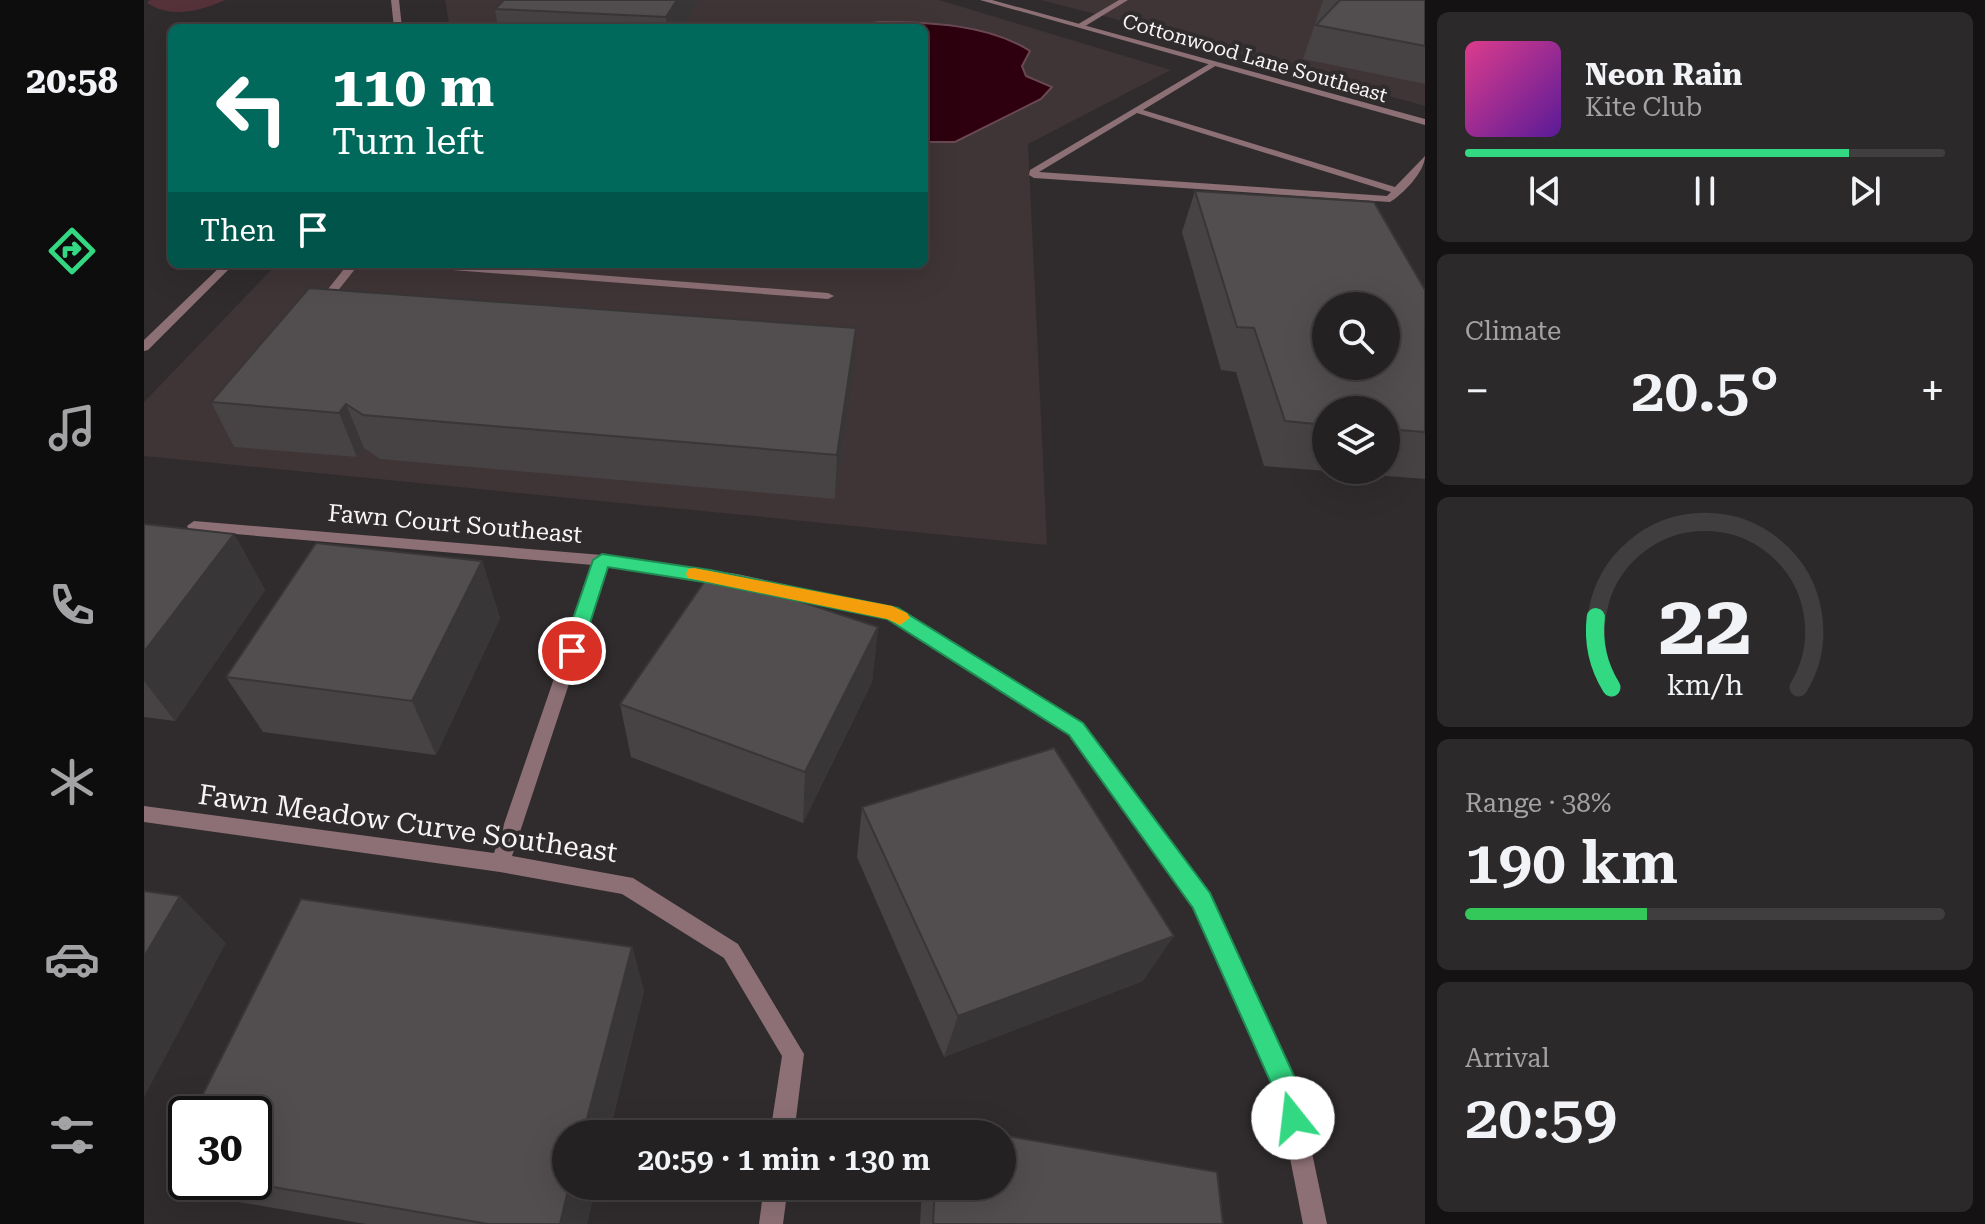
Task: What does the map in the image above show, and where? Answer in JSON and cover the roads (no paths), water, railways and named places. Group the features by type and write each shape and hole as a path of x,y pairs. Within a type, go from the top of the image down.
{"street":[{"path":"395,0 398,24"},
{"name":"Cottonwood Lane Southeast","path":"984,0 1425,122"},
{"path":"1079,26 1124,0"},
{"path":"1214,63 1033,172 1034,175 1390,199 1425,159"},
{"path":"1135,110 1399,191"},
{"path":"144,347 225,268"},
{"path":"315,314 351,268"},
{"path":"466,268 828,296"},
{"name":"Fawn Court Southeast","path":"194,526 602,560 737,580 892,613 1076,729 1202,900 1288,1091 1315,1224"},
{"path":"500,863 602,560"},
{"name":"Fawn Meadow Curve Southeast","path":"144,814 500,863 626,885 731,951 793,1054 784,1120"},
{"path":"771,1224 774,1200"}]}
